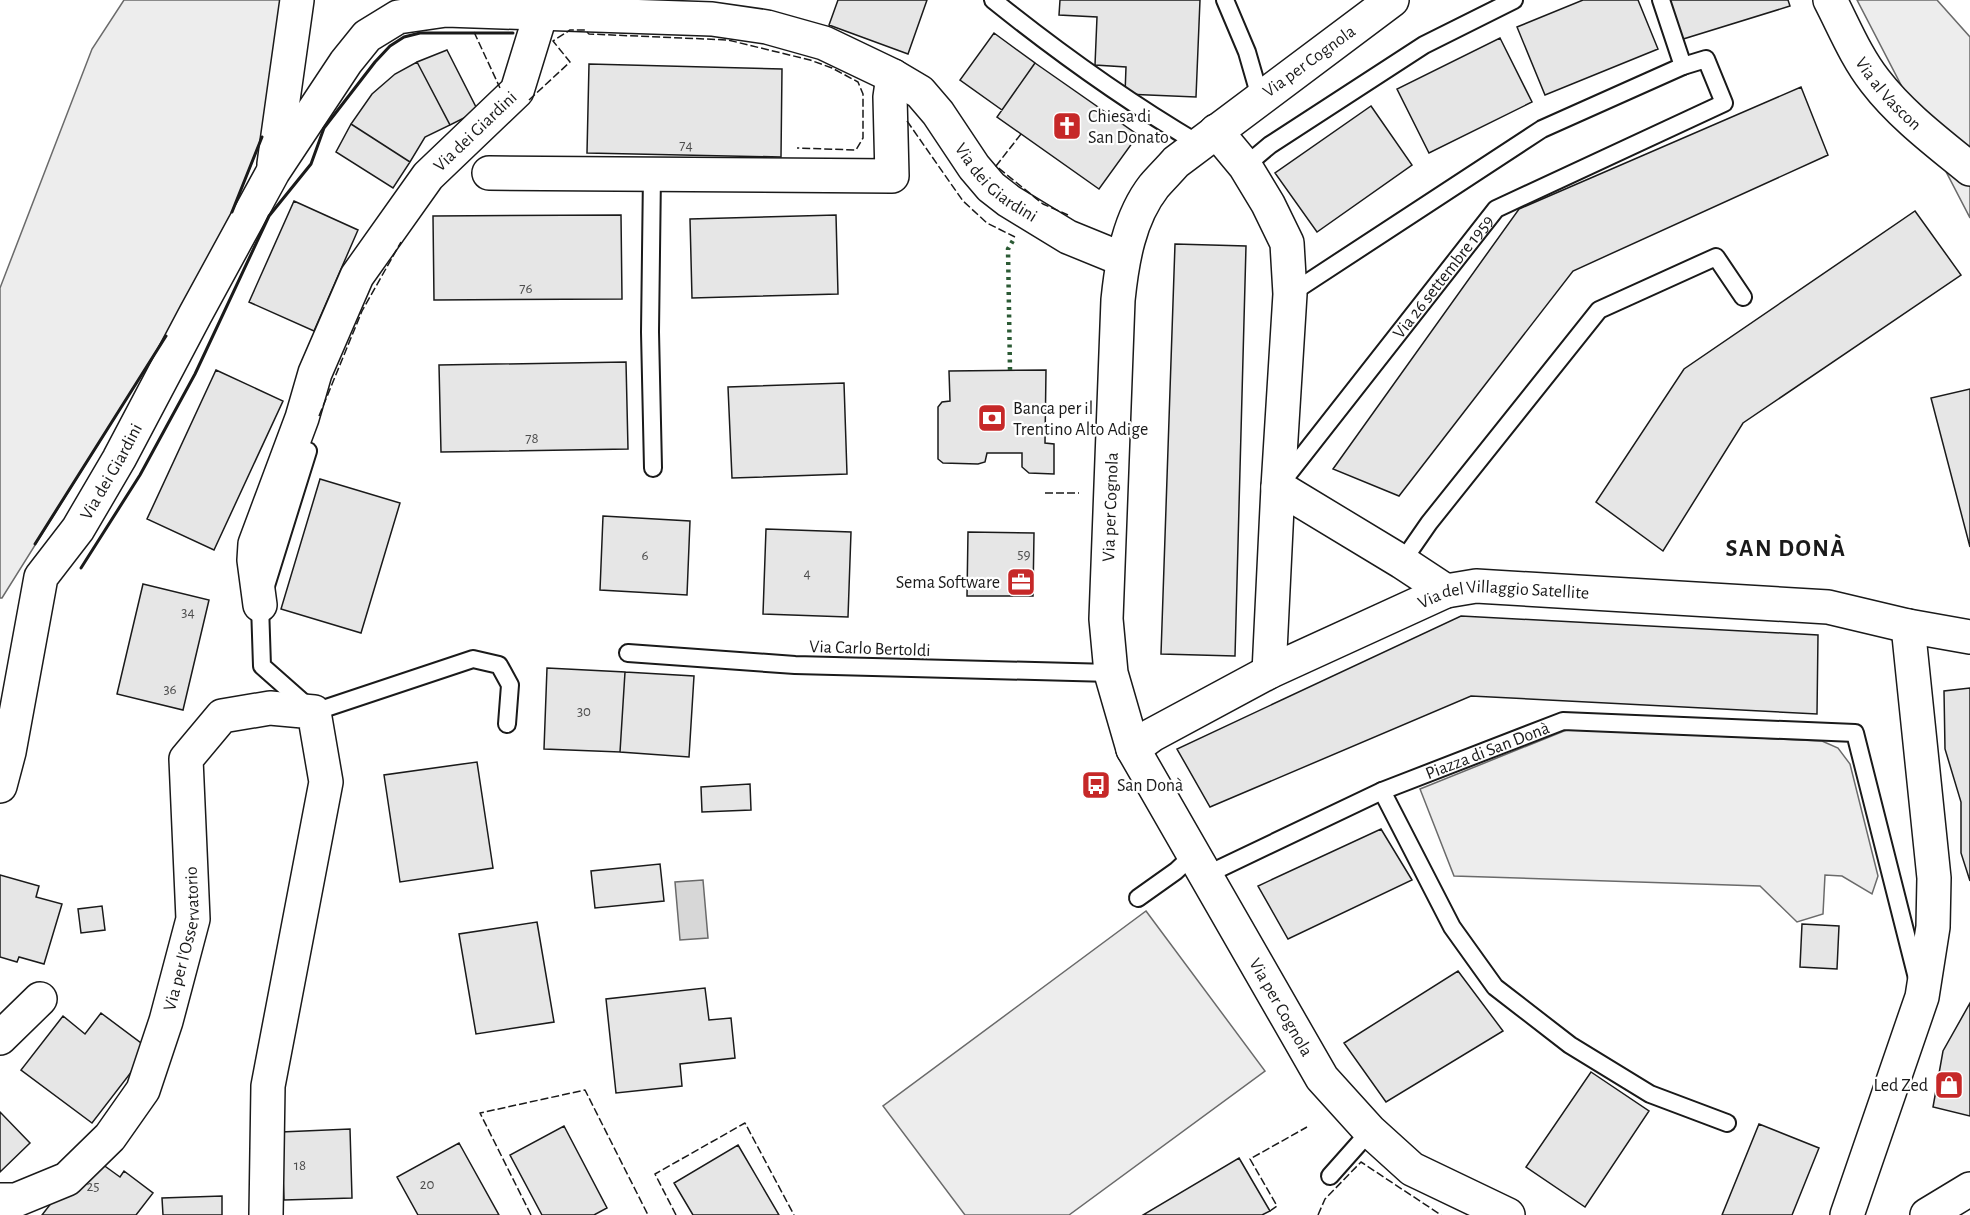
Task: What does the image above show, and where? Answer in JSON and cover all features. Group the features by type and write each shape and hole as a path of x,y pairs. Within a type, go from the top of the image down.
{"street":[{"name":"Via dei Giardini","path":"273,172 297,0"},
{"name":"Via per Cognola","path":"1392,0 1176,162 1153,187 1137,214 1122,259 1118,300 1106,619 1111,673 1133,748 1322,1078 1370,1131 1412,1168 1508,1215"},
{"name":"Via al Vascon","path":"1830,0 1860,60 1875,82 1970,169"},
{"name":"Via dei Giardini","path":"0,786 9,752 41,577 78,529 119,459 273,172 346,62 367,36 398,17 447,5 541,13 712,19 767,27 824,43 893,76 920,92 938,113 974,167 1000,194 1037,220 1068,237 1122,259"},
{"name":"Via dei Giardini","path":"260,605 254,560 255,544 302,418 315,373 357,276 428,176 517,91 541,13"},
{"path":"489,173 892,176 890,98 893,76"},
{"path":"1208,138 1245,166 1268,204 1287,243 1290,294 1269,672"},
{"path":"1278,487 1446,591"},
{"name":"Via del Villaggio Satellite","path":"1133,748 1152,735 1269,672 1446,591 1476,586 1828,607 1908,626 1970,637"},
{"path":"1847,1215 1922,997 1933,927 1934,878 1908,626"},
{"name":"Via per l'Osservatorio","path":"7,1205 67,1179 110,1137 143,1090 166,1021 193,919 186,759 222,716 270,708 314,712"},
{"path":"266,1215 268,1086 326,782 314,712"},
{"path":"0,1038 40,999"},
{"path":"1926,1215 1970,1189"}],"lane":[{"path":"993,0 1073,62 1150,115 1208,138"},
{"path":"1225,0 1246,52 1260,97"},
{"path":"1245,166 1270,145 1424,45 1514,0"},
{"path":"1661,0 1683,66"},
{"name":"Via 26 settembre 1959","path":"1278,487 1496,209 1724,103 1706,59 1683,66 1542,129 1290,294"},
{"path":"652,174 650,332 652,468"},
{"path":"1402,562 1429,523 1599,310 1716,256 1743,297"},
{"path":"308,451 260,605 262,666 314,712"},
{"name":"Via Carlo Bertoldi","path":"628,653 795,665 1111,673"},
{"name":"Via per l'Osservatorio","path":"314,712 473,659 499,665 510,685 507,724"},
{"name":"Piazza di San Donà","path":"1382,790 1563,720 1855,733 1922,997"},
{"path":"1138,898 1176,871 1200,865 1382,790 1452,927 1496,987 1570,1045 1650,1094 1727,1123"},
{"path":"1330,1176 1370,1131"}],"shaded area":[{"path":"124,0 283,0 271,115 212,262 0,598 0,288 92,49"},
{"path":"1857,0 1937,0 1970,37 1970,218"},
{"path":"1569,729 1822,741 1838,748 1850,764 1878,876 1872,894 1842,876 1825,875 1823,914 1797,922 1760,886 1454,876 1420,789"},
{"path":"703,880 708,938 680,940 675,882"},
{"path":"1146,911 1265,1071 1069,1215 965,1215 883,1106"}],"building":[{"path":"838,0 927,0 908,54 829,25"},
{"path":"1060,0 1200,0 1196,97 1125,94 1126,67 1095,65 1097,17 1059,15"},
{"path":"1583,0 1638,0 1658,49 1545,95 1517,27"},
{"path":"1668,0 1788,0 1790,6 1680,40"},
{"path":"994,33 1035,63 1002,110 960,80"},
{"path":"1500,38 1532,102 1429,153 1397,89"},
{"path":"447,50 478,111 450,125 417,62"},
{"path":"417,62 450,125 425,137 410,162 351,124 372,94 395,74"},
{"name":"Chiesa di San Donato","path":"1035,63 1138,135 1099,189 997,117"},
{"path":"589,64 782,69 781,157 587,153"},
{"path":"1801,87 1828,155 1573,271 1399,496 1333,469 1519,209"},
{"path":"1371,106 1412,165 1317,232 1275,173"},
{"path":"351,124 410,162 393,188 336,152"},
{"path":"294,201 358,230 314,331 249,302"},
{"path":"1915,211 1961,275 1743,423 1663,551 1596,502 1684,369"},
{"path":"621,215 622,299 434,300 433,216"},
{"path":"836,215 838,294 692,298 690,219"},
{"path":"1175,244 1246,246 1235,656 1161,654"},
{"path":"626,362 628,449 441,452 439,365"},
{"path":"216,370 283,401 214,550 147,519"},
{"name":"Banca per il Trentino Alto Adige","path":"1046,370 1045,443 1054,444 1054,474 1029,473 1022,467 1022,453 987,453 985,462 978,464 943,463 938,459 938,407 942,402 950,401 949,371"},
{"path":"844,383 847,474 732,478 728,387"},
{"path":"1970,389 1970,547 1931,398"},
{"path":"320,479 400,503 361,633 281,609"},
{"path":"603,516 690,521 687,595 600,590"},
{"path":"766,529 851,532 848,617 763,614"},
{"path":"968,532 1034,533 1033,596 967,596"},
{"path":"143,584 209,600 183,710 117,694"},
{"path":"1461,616 1818,635 1817,714 1471,696 1210,807 1177,749"},
{"path":"547,668 625,672 620,752 544,749"},
{"path":"625,672 694,676 689,757 620,752"},
{"path":"1970,688 1970,881 1961,853 1961,802 1945,749 1944,691"},
{"path":"477,762 493,868 400,882 384,775"},
{"path":"750,784 751,810 702,812 701,787"},
{"path":"1381,829 1412,880 1288,939 1258,886"},
{"path":"660,864 664,901 595,908 591,871"},
{"path":"0,875 39,886 36,897 62,904 44,964 19,957 17,962 0,957"},
{"path":"102,906 105,930 81,933 78,909"},
{"path":"537,922 554,1022 476,1034 459,934"},
{"path":"1802,924 1839,926 1837,969 1800,967"},
{"path":"1458,971 1503,1031 1386,1102 1344,1043"},
{"path":"705,988 709,1020 731,1018 735,1058 680,1064 682,1086 616,1093 606,999"},
{"path":"1970,1003 1970,1116 1933,1107 1943,1051"},
{"path":"101,1013 149,1049 92,1123 21,1070 63,1016 85,1034"},
{"path":"1591,1072 1649,1111 1585,1207 1526,1167"},
{"path":"0,1112 30,1143 0,1172"},
{"path":"1759,1124 1819,1148 1792,1215 1722,1215"},
{"path":"564,1126 607,1208 594,1215 542,1215 510,1155"},
{"path":"350,1129 352,1198 284,1200 281,1132"},
{"path":"459,1143 499,1215 418,1215 397,1177"},
{"path":"738,1145 779,1215 693,1215 674,1183"},
{"path":"1239,1158 1270,1211 1262,1215 1143,1215"},
{"path":"95,1159 120,1177 124,1171 153,1193 136,1215 42,1215 66,1184"},
{"path":"222,1196 222,1215 163,1215 162,1198"}],"hedge":[{"path":"1010,370 1008,249 1015,237"}],"fence":[{"path":"529,100 570,62 553,41 570,30 585,30 589,34 728,40 810,60 832,68 858,82 863,94 863,138 856,150 797,148"},
{"path":"474,32 500,88"},
{"path":"907,121 963,201 987,223 1015,237"},
{"path":"1021,134 996,166 1043,204 1068,215"},
{"path":"319,416 362,311 401,242"},
{"path":"1045,493 1079,493"},
{"path":"531,1215 480,1113 585,1090 648,1215"},
{"path":"676,1215 655,1174 745,1123 794,1215"},
{"path":"1270,1211 1277,1206 1250,1159 1307,1127"},
{"path":"1318,1215 1325,1199 1361,1162 1441,1215"}],"wall":[{"path":"81,568 140,475 195,374 269,216 311,164 324,128 375,62 390,46 404,37 420,33 513,33"},
{"path":"232,212 262,137"},
{"path":"35,544 166,336"}],"place":[{"name":"Chiesa di San Donato","path":"1067,126"},
{"name":"Banca per il Trentino Alto Adige","path":"992,418"},
{"name":"Sema Software","path":"1021,582"},
{"name":"San Donà","path":"1096,785"},
{"name":"Led Zed","path":"1949,1085"}],"district":[{"name":"SAN DONÀ","path":"1786,548"}]}
